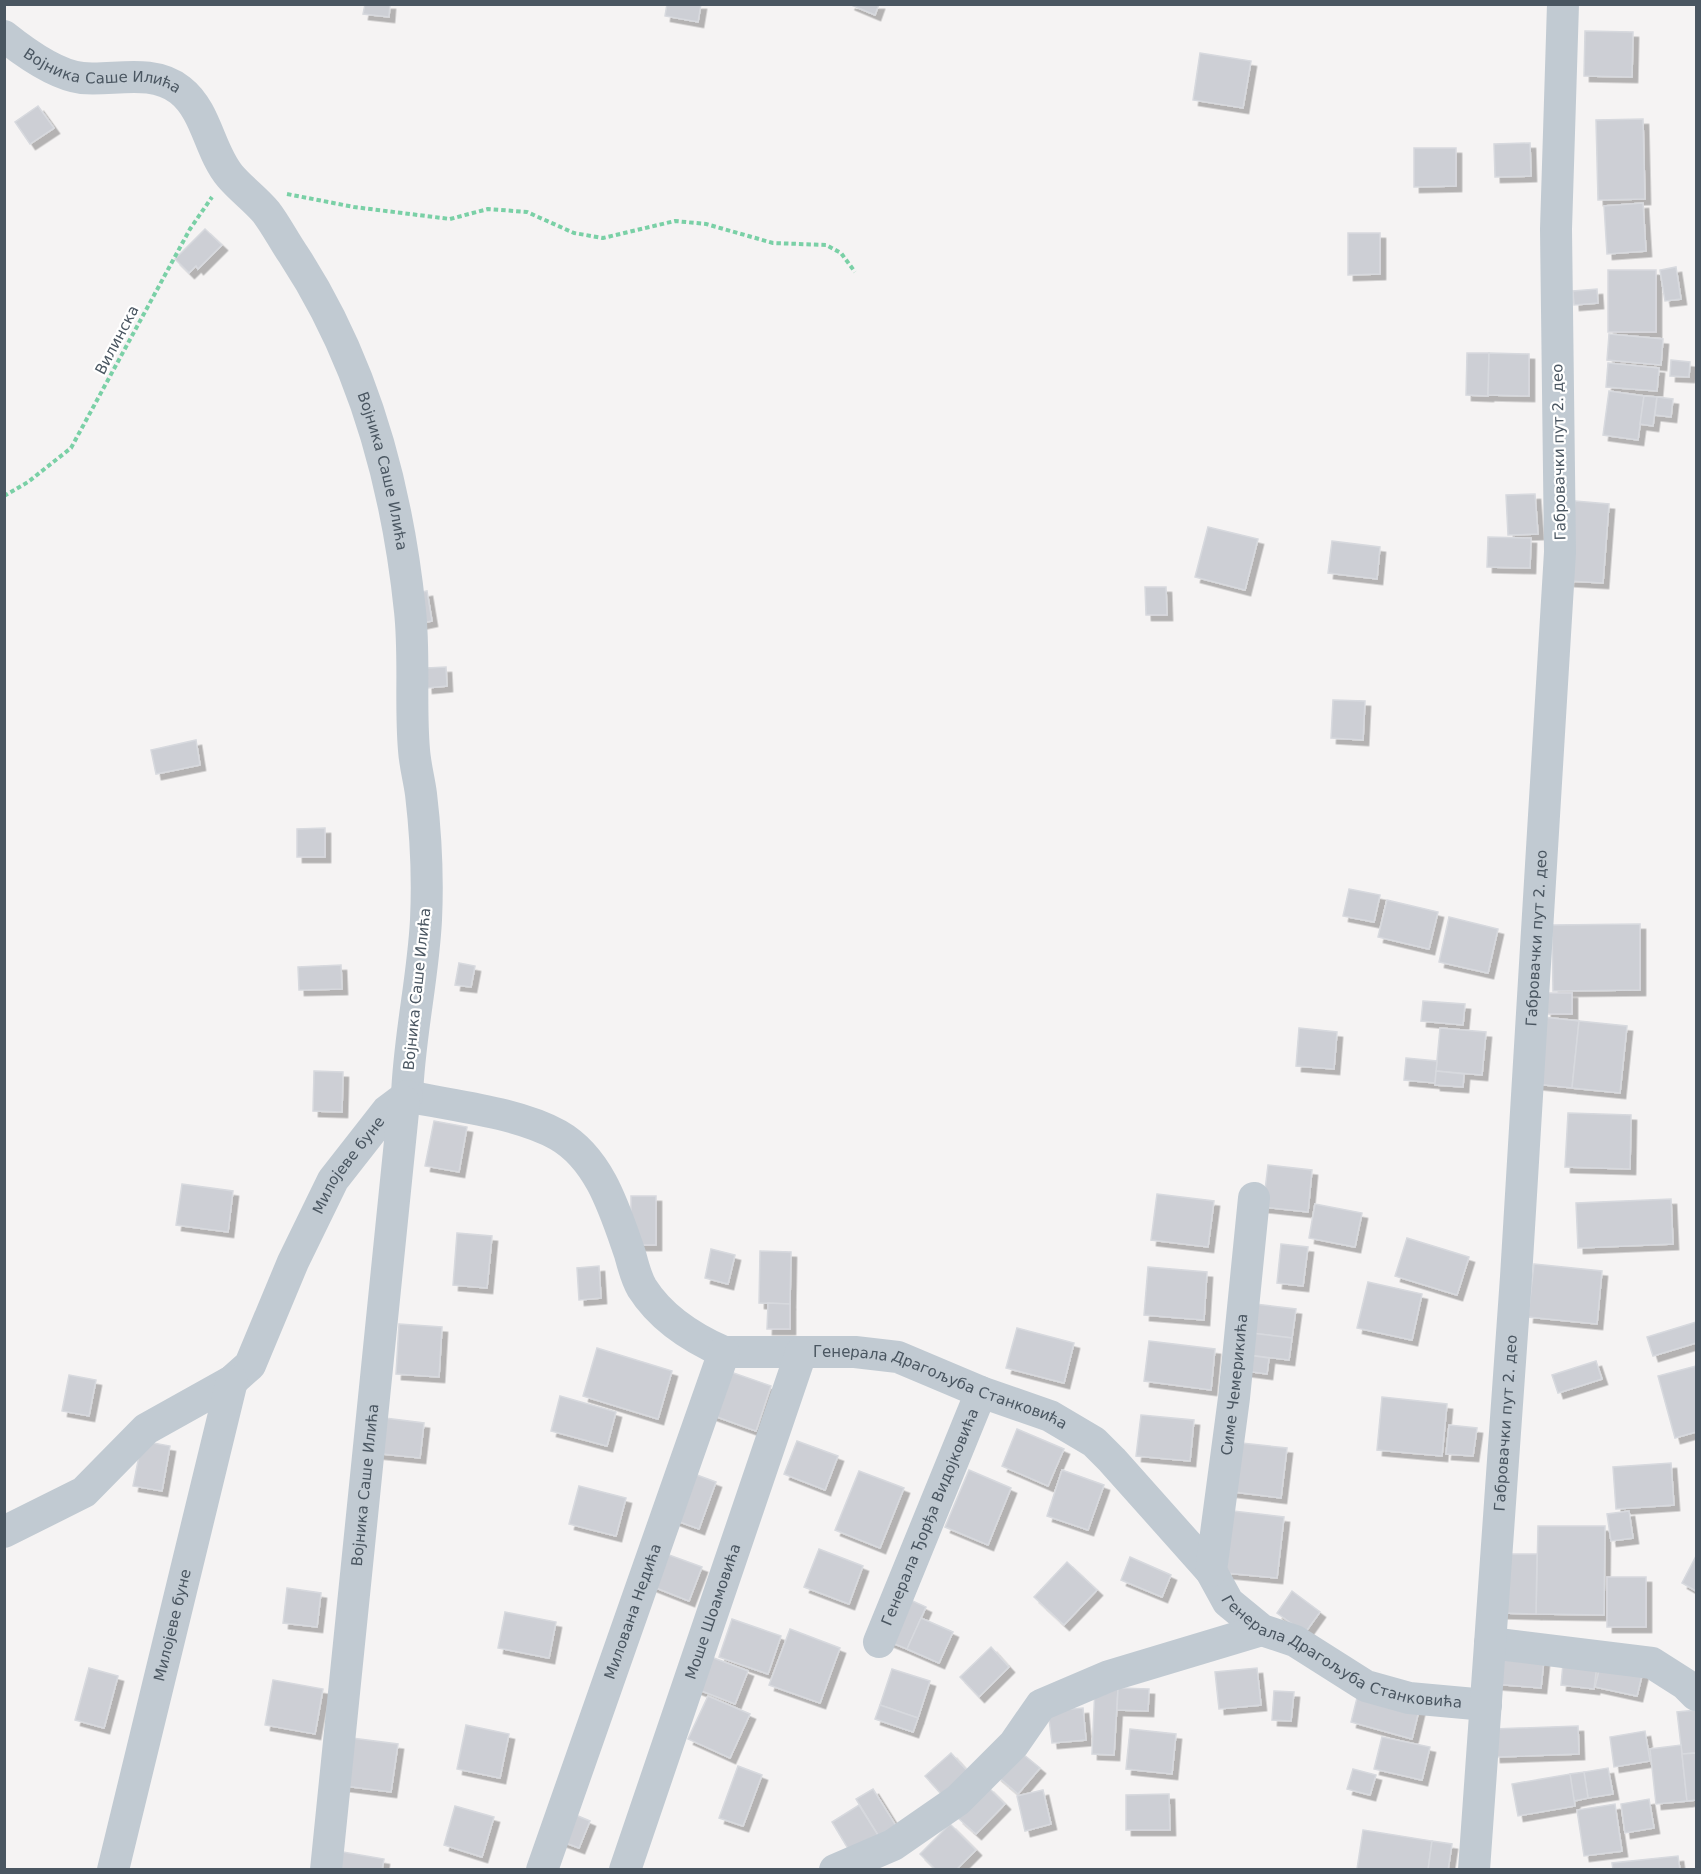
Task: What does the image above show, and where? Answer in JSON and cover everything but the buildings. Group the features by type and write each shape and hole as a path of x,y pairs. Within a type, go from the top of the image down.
{"street":[{"name":"Габровачки пут 2. део","path":"1474,1869 1516,1289 1560,552 1556,229 1563,4"},
{"name":"Војника Саше Илића","path":"4,36 60,71 80,78 147,77 165,80 183,92 207,127 236,183 266,212 304,270 345,346 371,417 401,537 412,648 414,751 421,793 427,865 423,961 399,1103 326,1869"},
{"name":"Генерала Драгољуба Станковића","path":"399,1103 536,1126 558,1136 576,1150 592,1168 608,1194 640,1286 652,1302 686,1332 724,1352 855,1352 898,1357 981,1392 1050,1416 1094,1442 1210,1571 1228,1602 1262,1630 1295,1641 1366,1686 1409,1698 1486,1705"},
{"name":"Милојеве буне","path":"4,1532 84,1492 146,1429 232,1381 250,1365 293,1262 333,1180 399,1103"},
{"name":"Симе Чемерикића","path":"1210,1571 1234,1398 1254,1198"},
{"name":"Милована Недића","path":"542,1869 724,1352"},
{"name":"Моше Шоамовића","path":"625,1869 801,1353"},
{"name":"Милојеве буне","path":"113,1869 232,1381"},
{"name":"Генерала Ђорђа Видојковића","path":"879,1642 981,1392"},
{"path":"835,1869 893,1845 958,1800 1014,1744 1041,1705 1109,1676 1262,1630"},
{"path":"1490,1642 1652,1663 1685,1684 1696,1695"}],"path":[{"path":"236,183 354,207 450,219 488,209 527,212 574,233 603,238 675,221 706,224 773,243 826,245 841,253 855,272"},
{"name":"Вилинска","path":"4,496 28,482 71,448 190,229 236,183"}]}
